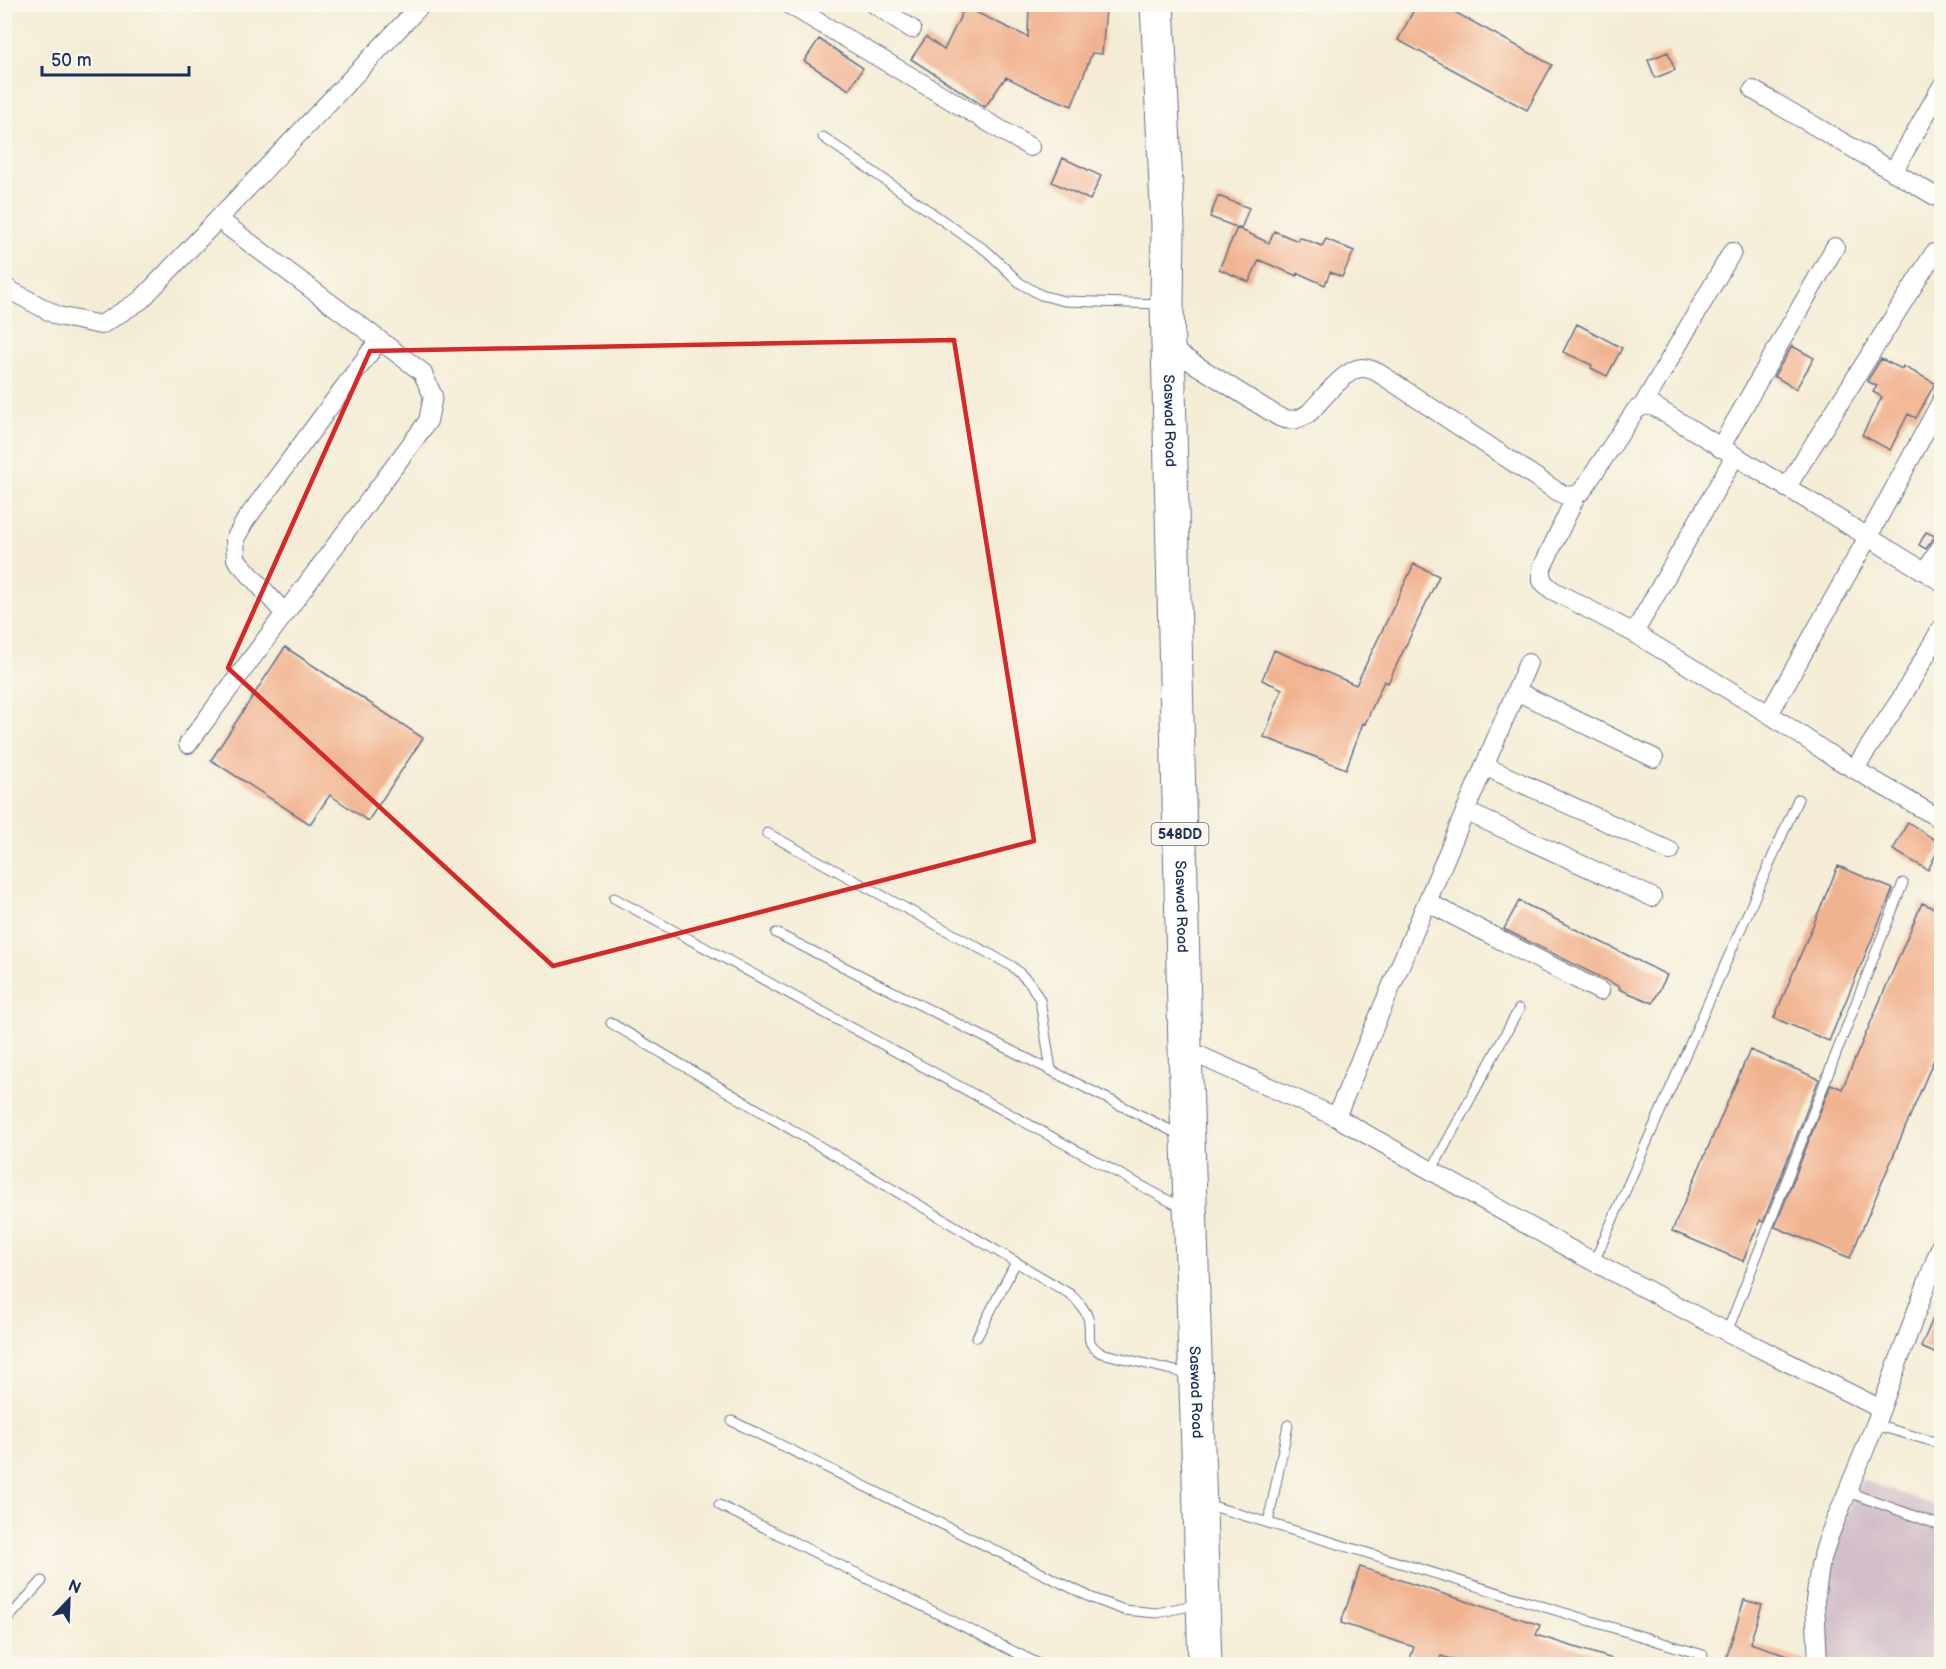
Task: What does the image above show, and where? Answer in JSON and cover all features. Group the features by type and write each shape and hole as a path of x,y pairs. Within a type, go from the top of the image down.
{"highway":[{"name":"Saswad Road","path":"1157,4 1168,226 1167,304 1185,1049 1205,1665"}],"street":[{"path":"4,287 58,316 101,325 141,300 422,4"},
{"path":"788,4 1030,147"},
{"path":"874,4 912,29"},
{"path":"1893,172 1941,86"},
{"path":"1753,90 1941,200"},
{"path":"188,744 428,421 433,396 422,372 218,219"},
{"path":"1634,633 1835,247"},
{"path":"1732,252 1643,405 1635,411 1582,491 1576,496 1542,568 1542,580 1552,590 1634,633 1768,714 1835,758 1941,820"},
{"path":"1786,488 1934,253"},
{"path":"285,614 236,558 235,539 245,521 379,340"},
{"path":"1169,348 1279,417 1288,420 1303,417 1309,413 1354,369 1364,368 1375,371 1555,490 1569,497 1576,496"},
{"path":"1768,714 1868,537 1941,400"},
{"path":"1643,405 1655,407 1941,582"},
{"path":"1925,572 1941,545"},
{"path":"1855,768 1902,696 1941,627"},
{"path":"1336,1117 1528,663"},
{"path":"1516,691 1654,758"},
{"path":"1484,766 1670,851"},
{"path":"1465,811 1652,897"},
{"path":"1427,902 1600,991"},
{"path":"1185,1049 1336,1117 1594,1262 1727,1332 1878,1417"},
{"path":"1818,1665 1816,1585 1829,1536 1878,1417 1941,1242"}],"lane":[{"path":"823,137 988,252 1020,283 1041,295 1064,301 1167,304"},
{"path":"1594,1262 1798,799"},
{"path":"767,833 1011,966 1030,983 1040,1000 1051,1070"},
{"path":"1727,1332 1903,884"},
{"path":"614,898 1190,1212"},
{"path":"776,933 1188,1139"},
{"path":"1431,1171 1519,1009"},
{"path":"611,1023 1070,1294 1082,1306 1088,1319 1089,1339 1093,1348 1101,1353 1195,1376"},
{"path":"977,1337 1017,1263"},
{"path":"1878,1417 1941,1444"},
{"path":"732,1421 1092,1598 1124,1610 1157,1613 1203,1602"},
{"path":"1268,1522 1288,1425"},
{"path":"1848,1492 1941,1526"},
{"path":"1200,1502 1703,1655"},
{"path":"719,1504 1039,1665"},
{"path":"4,1623 42,1581"}],"highlighted area":[{"path":"954,340 1034,841 553,966 228,668 370,351"}],"shaded area":[{"path":"1862,1480 1941,1508 1941,1664 1823,1664 1823,1565"}],"building":[{"path":"1029,4 1099,4 1099,8 1106,9 1102,54 1092,53 1072,106 1006,77 985,107 911,59 926,37 944,50 965,7 1028,37"},
{"path":"1417,4 1440,4 1552,65 1527,110 1398,40"},
{"path":"819,39 863,68 849,90 804,61"},
{"path":"1668,52 1675,70 1655,78 1648,60"},
{"path":"1063,158 1101,176 1090,200 1052,182"},
{"path":"1218,196 1249,208 1241,229 1210,217"},
{"path":"1237,228 1269,243 1274,231 1298,241 1299,237 1322,246 1326,239 1354,251 1342,277 1330,272 1325,285 1259,260 1249,282 1219,269"},
{"path":"1577,324 1622,348 1607,376 1591,368 1592,365 1563,352"},
{"path":"1792,346 1814,358 1796,389 1774,376"},
{"path":"1881,359 1902,369 1903,366 1935,383 1916,418 1908,414 1890,450 1862,435 1882,397 1873,392 1877,386 1867,381"},
{"path":"1926,532 1935,536 1926,549 1919,545"},
{"path":"1414,564 1439,576 1388,683 1384,681 1365,724 1363,723 1346,769 1264,737 1282,689 1262,680 1274,650 1356,685"},
{"path":"285,647 423,738 368,821 330,795 310,824 211,760"},
{"path":"1908,822 1941,844 1928,870 1893,850"},
{"path":"1838,866 1893,889 1829,1041 1774,1018"},
{"path":"1519,901 1667,975 1653,1003 1619,989 1620,987 1504,929"},
{"path":"1922,903 1941,911 1941,1043 1850,1258 1775,1227 1831,1084 1842,1089"},
{"path":"1750,1050 1819,1079 1763,1222 1760,1220 1743,1261 1672,1231"},
{"path":"1941,1299 1941,1356 1921,1347"},
{"path":"1360,1567 1540,1625 1536,1635 1619,1661 1618,1665 1469,1665 1441,1656 1438,1665 1408,1665 1414,1647 1341,1623"},
{"path":"1744,1600 1762,1605 1750,1643 1807,1661 1807,1665 1724,1665"}]}
